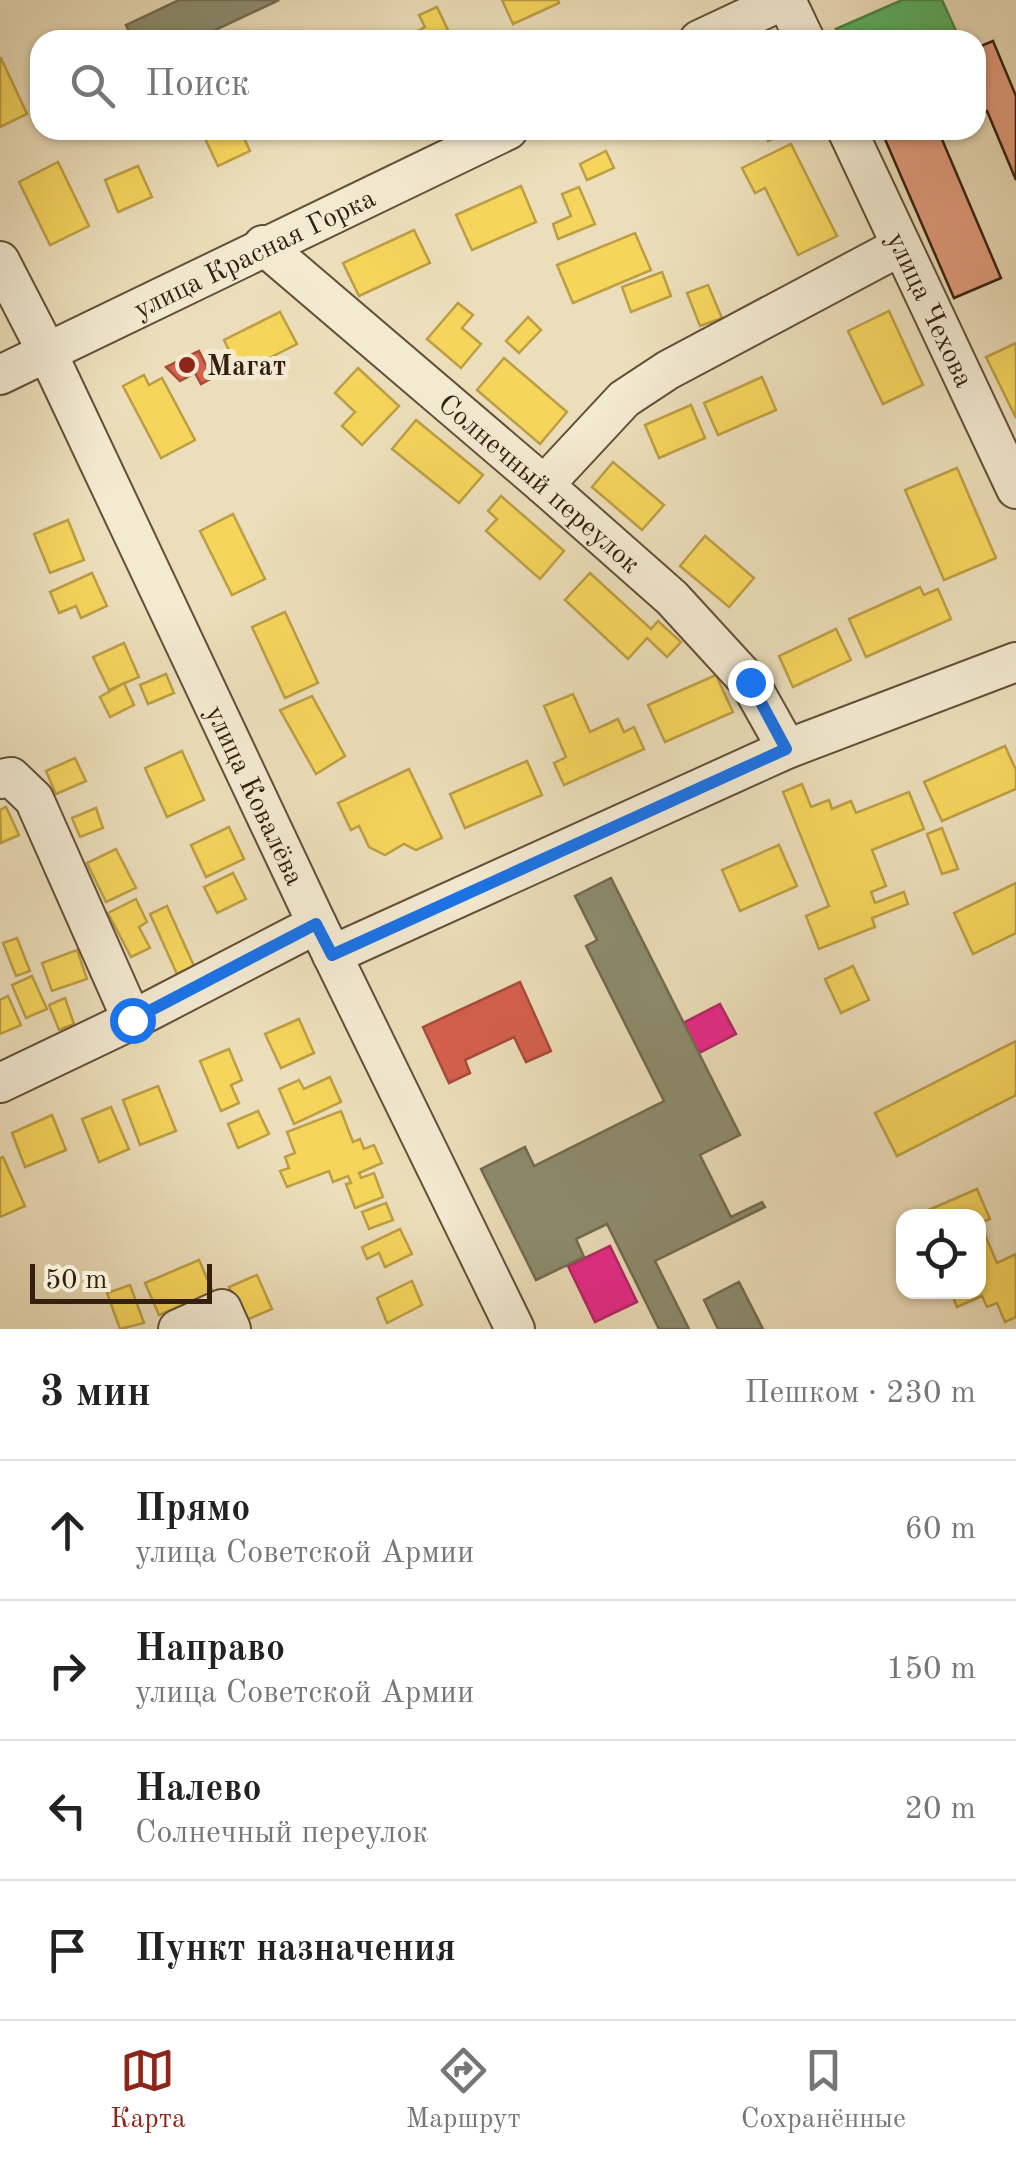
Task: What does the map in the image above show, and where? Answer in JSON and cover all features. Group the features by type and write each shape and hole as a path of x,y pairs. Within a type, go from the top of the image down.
{"street":[{"path":"720,30 785,0 800,30"},
{"name":"улица Красная Горка","path":"0,375 487,140"},
{"name":"улица Чехова","path":"852,140 1016,489"},
{"name":"Солнечный переулок","path":"264,246 672,598 750,682 786,749"},
{"path":"544,485 624,400 668,370 902,246"},
{"name":"улица Ковалёва","path":"0,261 324,940 515,1329"},
{"path":"0,1083 132,1020 324,940 786,749 1016,662"},
{"path":"0,780 11,778 34,799 132,1020"},
{"path":"178,1329 222,1309 231,1329"}],"building: Жильё":[{"path":"502,0 558,0 559,3 513,24"},
{"path":"437,7 448,30 419,30 425,27 419,15"},
{"path":"0,58 27,114 0,127"},
{"path":"206,140 245,140 250,151 218,166"},
{"path":"791,144 837,236 798,255 765,188 755,193 742,168"},
{"path":"606,151 614,168 587,180 580,164"},
{"path":"58,162 89,226 50,245 19,182"},
{"path":"138,166 152,197 118,212 105,180"},
{"path":"521,186 536,222 472,250 456,215"},
{"path":"579,187 595,224 558,239 553,224 571,216 562,194"},
{"path":"414,230 430,263 359,296 343,263"},
{"path":"635,233 651,270 573,303 557,265"},
{"path":"662,272 671,296 631,312 622,287"},
{"path":"708,285 722,318 700,326 687,293"},
{"path":"458,303 473,315 462,328 481,344 461,368 427,339"},
{"path":"889,311 923,385 883,404 848,331"},
{"path":"280,312 297,344 240,373 224,340"},
{"path":"528,317 541,330 519,353 506,341"},
{"path":"1016,343 1016,418 986,357"},
{"path":"504,358 567,412 540,444 477,390"},
{"path":"358,368 399,406 362,445 342,426 355,412 335,393"},
{"path":"144,375 149,385 162,378 195,440 161,458 123,386"},
{"path":"762,377 776,410 718,435 704,403"},
{"path":"691,405 705,438 659,458 645,425"},
{"path":"416,420 483,475 459,503 392,449"},
{"path":"613,462 664,505 642,530 592,487"},
{"path":"957,468 996,558 944,580 905,490"},
{"path":"501,496 564,551 540,579 486,531 497,519 488,511"},
{"path":"233,514 265,579 232,595 200,531"},
{"path":"68,520 84,560 50,573 34,534"},
{"path":"705,536 754,578 729,607 680,566"},
{"path":"92,573 107,606 81,618 76,606 59,613 50,592"},
{"path":"590,573 651,629 658,621 681,642 667,657 647,638 628,659 565,600"},
{"path":"920,587 924,595 938,589 951,619 866,657 849,619"},
{"path":"285,612 318,683 285,698 252,627"},
{"path":"836,629 851,660 793,687 779,656"},
{"path":"124,643 139,677 109,690 93,657"},
{"path":"166,674 174,693 148,704 140,685"},
{"path":"716,675 733,712 665,742 648,705"},
{"path":"124,683 134,705 110,717 100,697"},
{"path":"573,694 590,732 618,719 624,732 634,727 644,749 564,785 554,763 566,757 544,706"},
{"path":"312,696 345,756 316,774 280,710"},
{"path":"1005,746 1016,770 1016,789 942,821 924,782"},
{"path":"182,751 204,800 167,817 145,768"},
{"path":"75,758 86,781 56,794 46,771"},
{"path":"527,761 542,795 465,828 450,794"},
{"path":"409,769 442,838 416,850 404,844 385,855 369,847 359,826 351,830 338,803"},
{"path":"802,784 811,807 829,800 832,809 851,801 856,813 909,792 924,829 872,850 886,886 871,892 875,903 904,892 908,904 872,918 875,927 819,949 806,916 829,906 783,792"},
{"path":"6,807 19,835 1,843 0,810"},
{"path":"96,808 103,828 80,837 72,818"},
{"path":"229,827 244,859 206,877 191,845"},
{"path":"942,828 958,869 942,874 927,834"},
{"path":"779,845 797,886 740,911 722,870"},
{"path":"116,849 136,888 106,902 87,863"},
{"path":"233,873 246,899 217,913 204,887"},
{"path":"1016,883 1016,933 973,954 954,913"},
{"path":"136,899 147,922 139,927 150,948 131,957 108,913"},
{"path":"167,906 194,966 177,974 150,914"},
{"path":"17,938 30,971 16,976 3,943"},
{"path":"77,950 87,979 52,991 42,963"},
{"path":"853,966 869,1000 841,1013 825,979"},
{"path":"32,976 47,1009 26,1018 12,985"},
{"path":"8,996 21,1025 0,1034 0,1000"},
{"path":"65,998 74,1024 59,1030 49,1005"},
{"path":"299,1019 314,1053 281,1068 265,1034"},
{"path":"1016,1041 1016,1095 897,1156 875,1113"},
{"path":"229,1049 242,1080 231,1085 239,1103 221,1111 200,1061"},
{"path":"330,1077 341,1102 294,1124 279,1089 299,1080 304,1089"},
{"path":"158,1086 176,1131 140,1145 123,1100"},
{"path":"111,1107 129,1149 99,1162 82,1119"},
{"path":"258,1111 269,1134 238,1148 228,1124"},
{"path":"341,1111 353,1142 360,1139 364,1149 374,1145 382,1163 359,1173 361,1178 374,1173 383,1197 355,1208 346,1184 351,1183 348,1176 333,1182 329,1171 287,1187 280,1171 289,1168 285,1157 295,1153 287,1132"},
{"path":"52,1115 66,1150 25,1167 12,1133"},
{"path":"3,1157 25,1206 0,1217 0,1158"},
{"path":"977,1189 986,1209 931,1209"},
{"path":"386,1203 393,1220 369,1229 362,1212"},
{"path":"400,1229 412,1254 385,1267 379,1253 367,1259 362,1247"},
{"path":"986,1237 997,1263 1016,1254 1016,1317 1005,1322 997,1303 987,1307 983,1299"},
{"path":"199,1260 213,1292 159,1315 145,1283"},
{"path":"257,1275 272,1309 244,1321 229,1287"},
{"path":"412,1281 422,1305 387,1323 377,1298"},
{"path":"130,1285 144,1323 120,1329 107,1293"},
{"path":"954,1299 975,1299 957,1307"}],"building: Торговля":[{"path":"199,351 212,378 201,384 195,373 180,381 166,367"},
{"path":"520,982 551,1051 526,1062 514,1037 465,1060 470,1073 449,1083 423,1027"}],"building: Медицина":[{"path":"720,1004 736,1034 699,1053 683,1023"},
{"path":"610,1246 637,1302 595,1322 568,1266"}],"building: Учреждения":[{"path":"902,0 942,0 956,30 836,30"}],"building: Промзона":[{"path":"179,0 279,0 215,30 128,30 126,25"},
{"path":"611,878 740,1135 700,1155 731,1217 762,1202 765,1207 655,1261 689,1329 659,1329 607,1224 576,1239 584,1257 536,1280 481,1169 525,1147 534,1166 664,1101 586,946 597,940 575,896"},
{"path":"739,1282 763,1329 718,1329 704,1300"}],"building: Прочее":[{"path":"993,41 1016,96 1016,180 986,111 986,44"},
{"path":"885,140 942,140 1001,278 954,298"}],"place":[{"name":"Магат","path":"187,365"}],"route":[{"path":"132,1020 316,924 332,955 786,749 750,682"}]}
